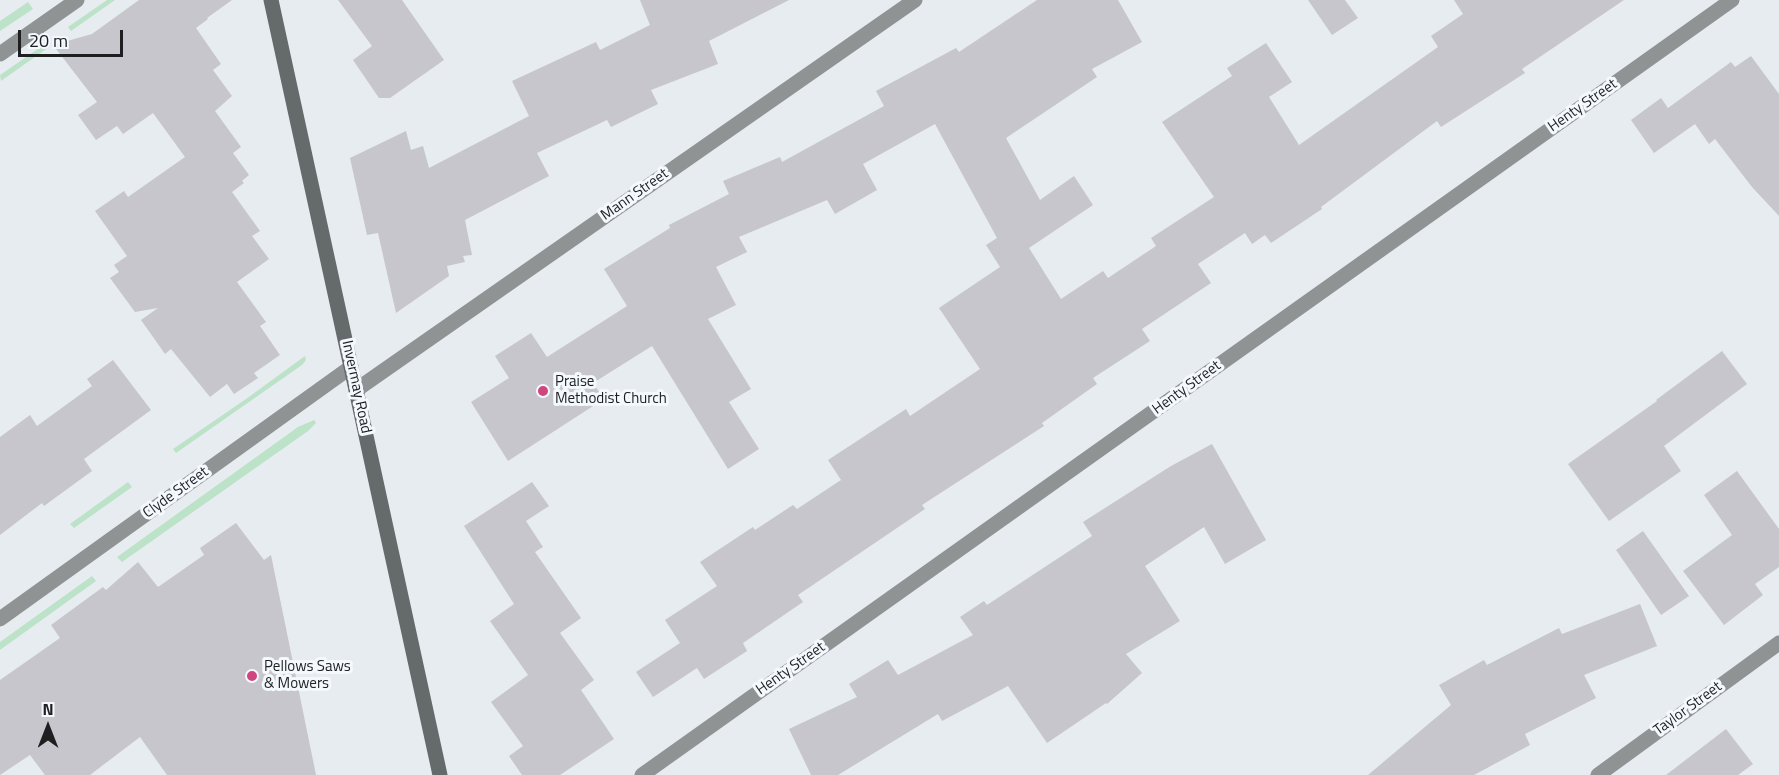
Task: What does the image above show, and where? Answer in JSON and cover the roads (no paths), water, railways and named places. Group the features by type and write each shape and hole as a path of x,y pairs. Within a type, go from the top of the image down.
{"main road":[{"name":"Invermay Road","path":"271,0 440,775"}],"street":[{"path":"0,54 77,0"},
{"name":"Mann Street","path":"356,390 915,0"},
{"name":"Henty Street","path":"642,775 1732,0"},
{"name":"Clyde Street","path":"0,619 351,367"},
{"name":"Taylor Street","path":"1598,775 1779,643"}],"place":[{"name":"Praise Methodist Church","path":"543,391"},
{"name":"Pellows Saws & Mowers","path":"252,676"}]}
